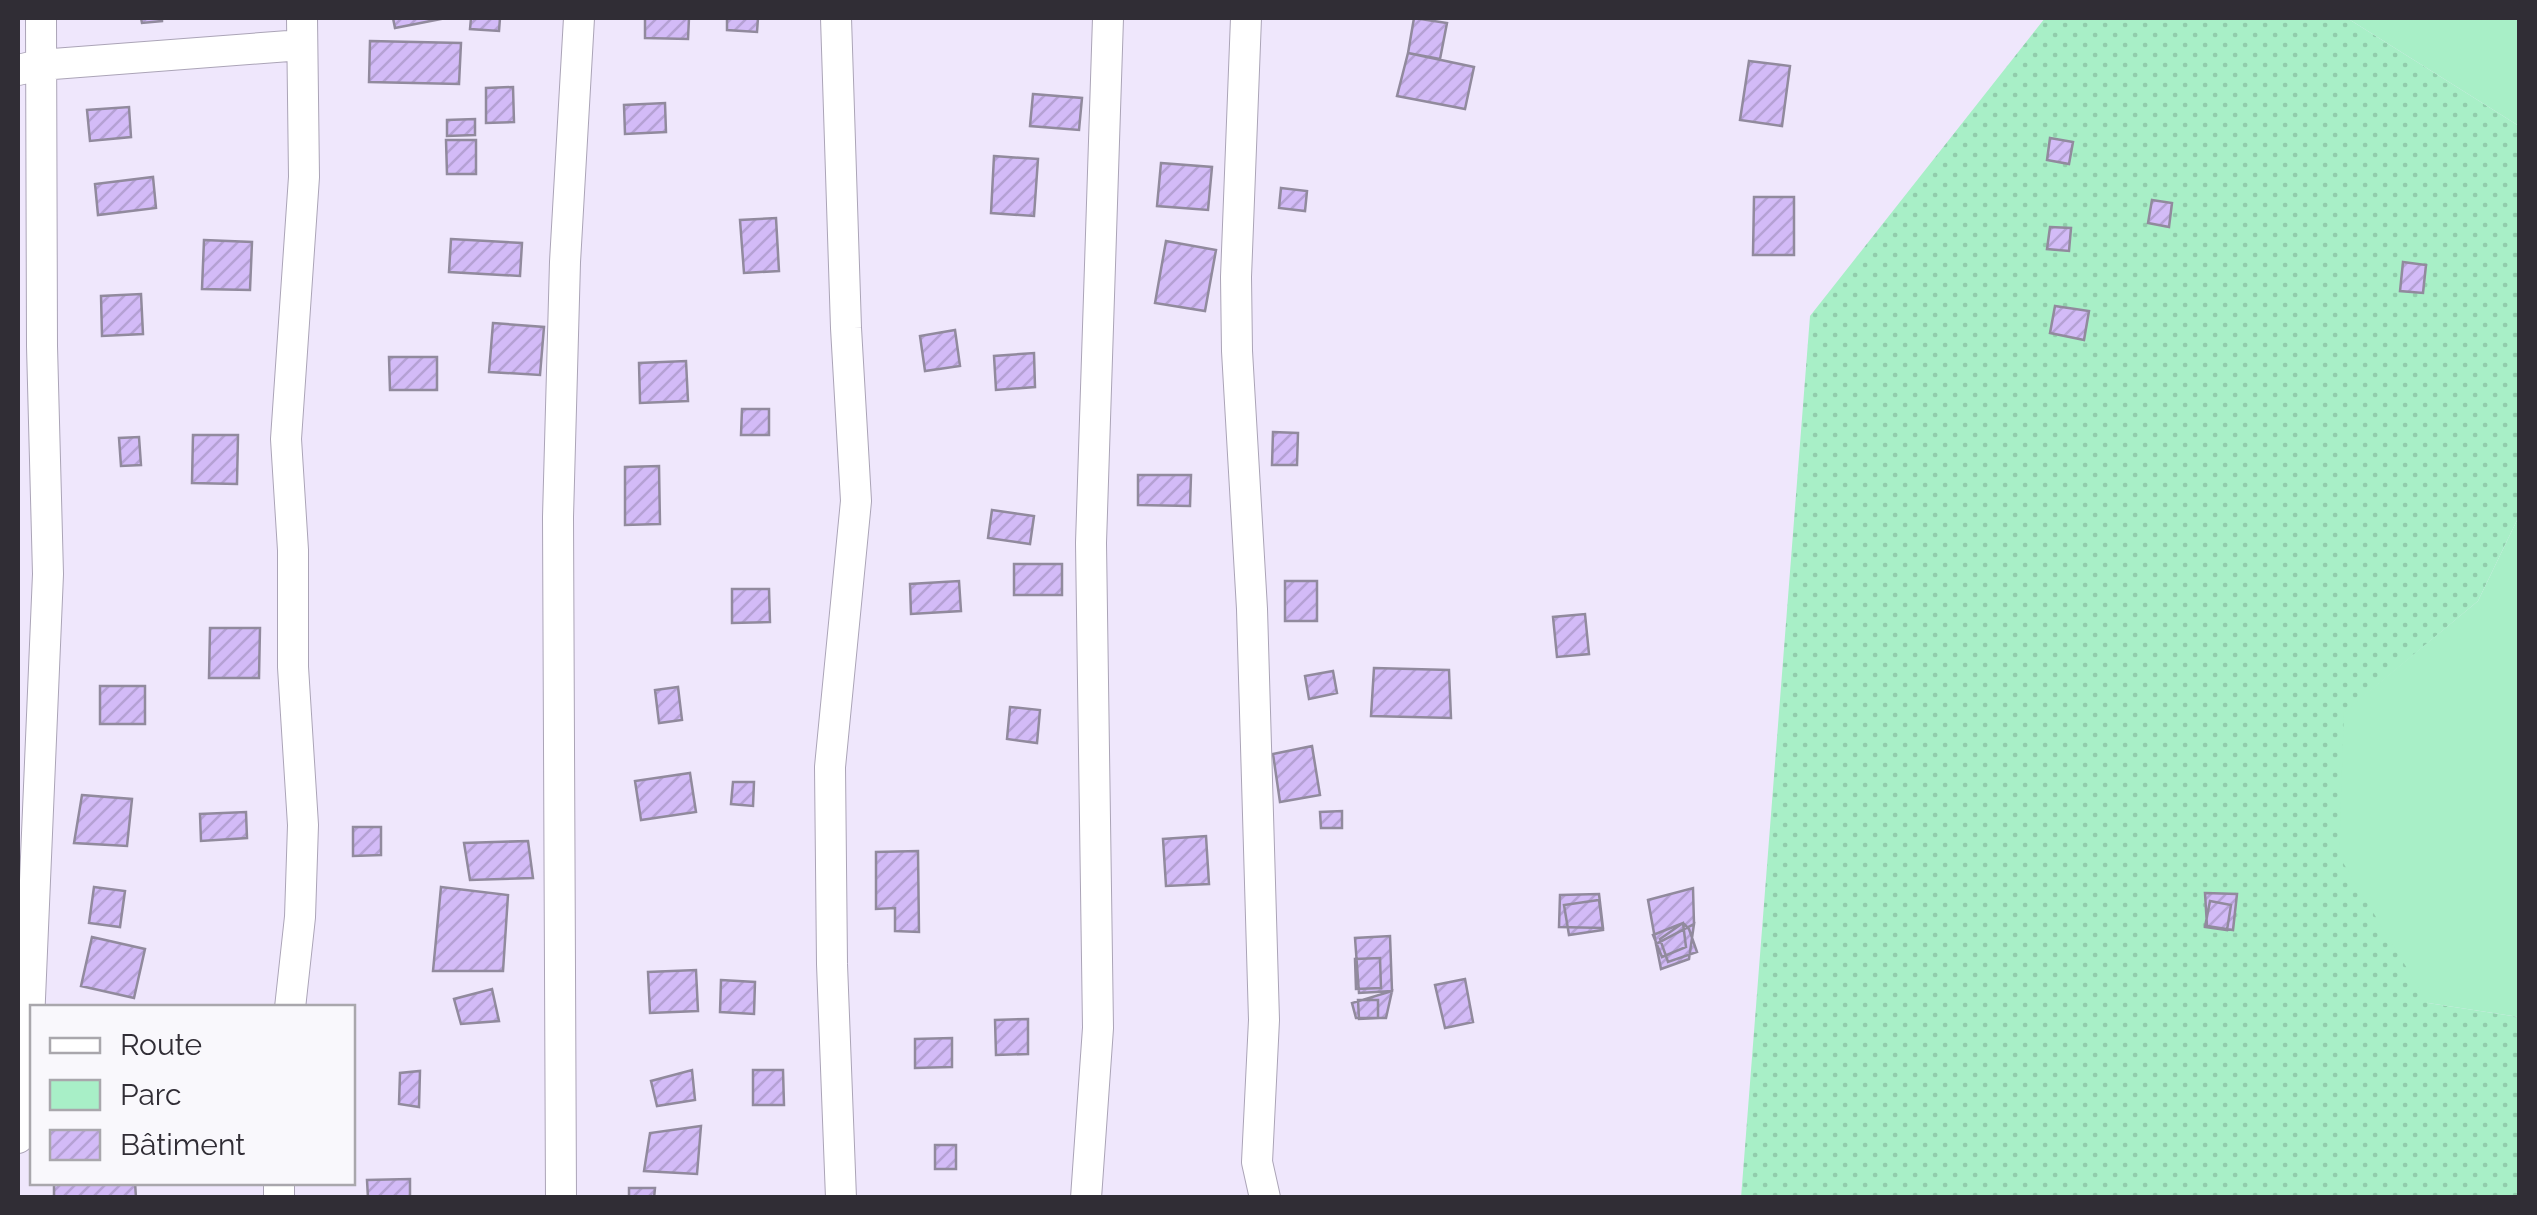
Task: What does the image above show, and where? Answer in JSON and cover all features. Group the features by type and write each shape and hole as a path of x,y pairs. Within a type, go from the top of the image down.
{"street":[{"path":"18,1138 29,1022 48,574 30,347 29,67 41,18"},
{"path":"560,1198 558,517 565,262 579,18"},
{"path":"836,18 856,501 830,767 832,964 842,1198"},
{"path":"1086,1198 1098,1028 1091,543 1108,18"},
{"path":"1246,18 1237,351 1252,609 1264,1020 1257,1162 1266,1198"},
{"path":"29,67 302,31 304,177 286,439 293,667 304,825 290,1005"}],"green space":[{"path":"2045,18 2347,18 2519,126 2519,516 2478,601 2345,712 2428,1003 2519,1017 2519,1197 1741,1198 1810,316"},
{"path":"2347,18 2519,18 2519,126"},
{"path":"2519,516 2519,1017 2428,1003 2339,856 2344,712 2478,601"}],"building":[{"path":"141,18 162,18 162,21 142,23"},
{"path":"393,18 446,18 395,28"},
{"path":"471,18 500,18 499,31 470,29"},
{"path":"645,18 689,18 688,39 645,38"},
{"path":"727,18 758,18 757,32 727,30"},
{"path":"1414,18 1447,23 1440,59 1408,53"},
{"path":"370,41 461,43 459,84 369,82"},
{"path":"1408,53 1474,67 1465,109 1397,96"},
{"path":"1749,61 1790,66 1782,126 1740,120"},
{"path":"513,87 514,122 486,123 486,88"},
{"path":"1033,94 1082,98 1079,130 1030,126"},
{"path":"665,103 666,132 625,134 624,105"},
{"path":"129,107 131,137 90,141 87,110"},
{"path":"475,119 475,135 447,136 447,120"},
{"path":"2050,138 2073,142 2069,164 2047,160"},
{"path":"446,140 476,140 476,174 447,174"},
{"path":"994,156 1038,159 1034,216 991,213"},
{"path":"1161,163 1212,167 1208,210 1157,206"},
{"path":"153,177 156,208 98,215 95,184"},
{"path":"1281,188 1307,191 1305,211 1279,208"},
{"path":"1754,197 1794,197 1794,255 1753,255"},
{"path":"2152,200 2172,203 2169,227 2148,223"},
{"path":"776,218 779,271 744,273 740,220"},
{"path":"2050,227 2071,228 2069,251 2047,249"},
{"path":"451,239 522,243 520,276 449,272"},
{"path":"204,240 252,242 250,290 202,289"},
{"path":"1166,241 1216,250 1205,311 1155,303"},
{"path":"2403,262 2426,265 2423,293 2400,291"},
{"path":"141,294 143,334 102,336 101,296"},
{"path":"2055,306 2089,311 2084,340 2050,333"},
{"path":"493,323 544,327 540,375 489,372"},
{"path":"955,330 960,366 925,371 920,336"},
{"path":"1034,353 1035,387 996,390 994,356"},
{"path":"389,357 437,357 437,390 390,390"},
{"path":"686,361 688,401 640,403 639,363"},
{"path":"742,409 769,409 769,435 741,435"},
{"path":"1273,432 1298,433 1297,465 1272,465"},
{"path":"193,435 238,435 237,484 192,483"},
{"path":"139,437 141,465 121,466 119,438"},
{"path":"659,466 660,524 625,525 625,467"},
{"path":"1138,475 1191,475 1190,506 1138,505"},
{"path":"992,510 1034,516 1030,544 988,538"},
{"path":"1014,564 1062,564 1062,595 1014,595"},
{"path":"959,581 961,611 911,614 910,584"},
{"path":"1285,581 1317,581 1317,621 1285,621"},
{"path":"732,589 769,589 770,622 732,623"},
{"path":"1585,614 1589,654 1557,657 1553,617"},
{"path":"210,628 260,628 259,678 209,678"},
{"path":"1374,668 1449,670 1451,718 1371,716"},
{"path":"1333,671 1337,693 1309,699 1305,676"},
{"path":"100,686 145,686 145,724 100,724"},
{"path":"678,687 682,720 659,723 655,690"},
{"path":"1010,707 1040,710 1037,743 1007,739"},
{"path":"1312,746 1320,795 1280,802 1273,754"},
{"path":"690,773 696,812 641,820 635,781"},
{"path":"733,782 754,782 753,806 731,804"},
{"path":"82,795 132,799 127,846 74,843"},
{"path":"1342,811 1342,828 1321,828 1320,812"},
{"path":"246,812 247,838 201,841 200,814"},
{"path":"353,827 381,827 381,855 353,856"},
{"path":"1206,836 1209,884 1166,886 1163,839"},
{"path":"528,841 533,878 470,880 464,843"},
{"path":"918,851 919,932 895,931 895,908 876,909 876,852"},
{"path":"94,887 125,891 120,927 89,923"},
{"path":"441,887 508,895 503,971 433,971"},
{"path":"1693,888 1694,924 1656,944 1648,900"},
{"path":"2205,893 2237,894 2233,930 2207,926"},
{"path":"1599,894 1603,928 1559,927 1560,895"},
{"path":"1599,900 1603,930 1569,935 1564,905"},
{"path":"2210,901 2231,905 2227,930 2205,927"},
{"path":"1683,923 1697,952 1668,962 1660,939"},
{"path":"1683,923 1686,947 1662,957 1653,935"},
{"path":"1694,924 1689,959 1661,969 1656,944"},
{"path":"1390,936 1392,991 1359,993 1355,938"},
{"path":"92,937 145,949 134,998 81,986"},
{"path":"1380,958 1381,988 1356,989 1355,959"},
{"path":"696,970 698,1011 650,1013 648,972"},
{"path":"1465,979 1473,1022 1445,1028 1435,985"},
{"path":"721,980 755,982 754,1014 720,1012"},
{"path":"492,989 499,1021 461,1024 454,999"},
{"path":"1392,991 1386,1018 1356,1018 1352,1003"},
{"path":"1358,1000 1378,1000 1378,1018 1359,1019"},
{"path":"1028,1019 1028,1054 996,1055 995,1020"},
{"path":"952,1038 952,1067 915,1068 915,1039"},
{"path":"692,1070 695,1100 657,1106 651,1081"},
{"path":"753,1070 783,1070 784,1105 753,1105"},
{"path":"420,1071 419,1107 399,1104 400,1073"},
{"path":"701,1126 697,1174 644,1171 650,1133"},
{"path":"935,1145 956,1145 956,1169 935,1169"},
{"path":"410,1179 410,1198 368,1198 367,1180"},
{"path":"54,1185 135,1185 136,1198 54,1198"},
{"path":"629,1188 655,1188 654,1198 629,1198"}]}
